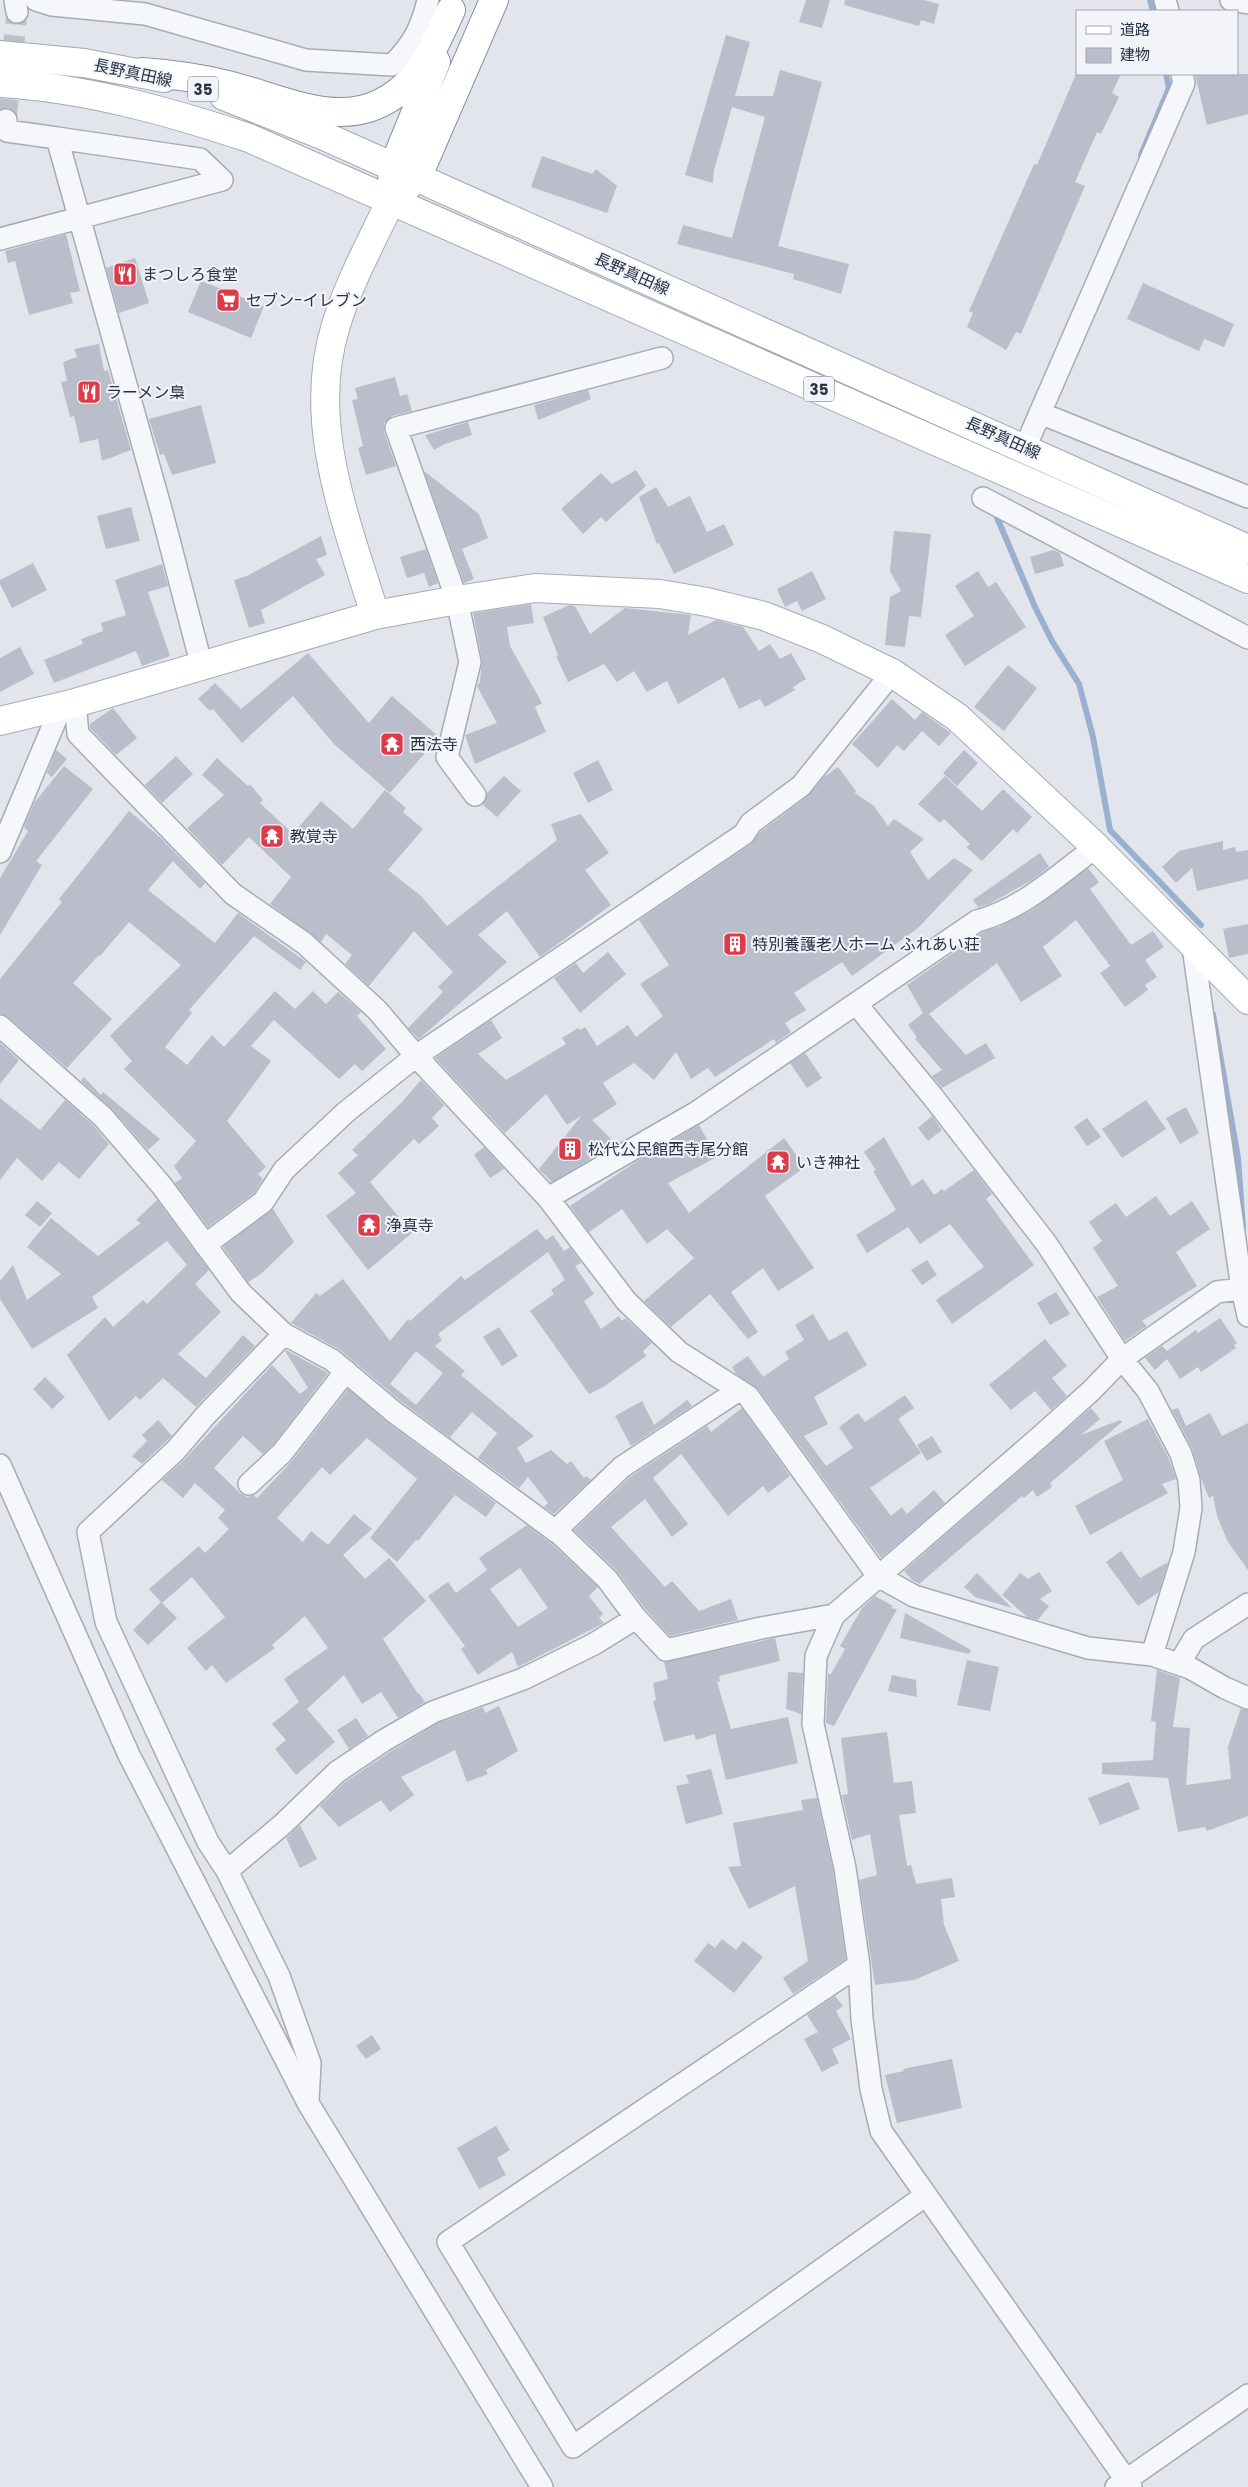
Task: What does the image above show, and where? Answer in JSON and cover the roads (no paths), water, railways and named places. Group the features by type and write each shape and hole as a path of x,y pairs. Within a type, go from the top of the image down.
{"main road":[{"path":"375,615 333,473 326,434 324,397 328,362 335,326 390,200 494,0"},
{"path":"142,72 183,75 229,85 312,109 349,114 368,110 383,103 412,80 434,46 444,3"},
{"path":"405,173 434,66 444,3"},
{"name":"長野真田線","path":"0,56 84,63 142,72 202,89 258,108 1025,448 1248,549"},
{"name":"長野真田線","path":"0,83 81,93 188,118 249,138 1248,578"},
{"path":"0,721 68,705 375,615 535,588 660,594 764,616 822,638 892,673 957,717 1096,846 1193,947 1248,1000"}],"street":[{"path":"36,0 52,5 145,14 306,60 392,65 409,49 424,16 444,3"},
{"path":"1231,0 1248,2"},
{"path":"1025,448 1184,83 1182,75"},
{"path":"0,239 222,180 200,159 7,131 6,120"},
{"path":"57,138 162,513 202,667"},
{"path":"475,795 447,757 470,662 457,600 396,428 662,358"},
{"path":"1040,412 1248,497"},
{"path":"983,498 1248,638"},
{"path":"205,1245 263,1202 284,1170 346,1112 416,1056 744,834 751,823 801,786 892,673"},
{"path":"0,852 68,705"},
{"path":"68,705 78,734 233,894 304,943 377,1010 416,1056 548,1198 626,1301 678,1352 748,1396 878,1576 914,1596 1088,1648 1152,1656 1179,1664 1190,1668 1224,1688 1248,1698"},
{"path":"548,1198 697,1112 857,1005 976,921 996,916 1021,903 1096,846"},
{"path":"1193,947 1248,1316"},
{"path":"857,1005 939,1104 1046,1243 1122,1359 1148,1391 1181,1454 1189,1480 1191,1508 1184,1552 1152,1656"},
{"path":"0,1026 103,1117 162,1186 241,1293 284,1334 332,1360 394,1412 555,1531 607,1579 636,1618 666,1650 761,1628 834,1615"},
{"path":"1245,1288 1217,1292 1122,1359 1092,1391 834,1615 816,1656 813,1724 845,1868 859,1965 863,2029 881,2132 1124,2484 1248,2395"},
{"path":"284,1334 205,1416 176,1450 88,1532 106,1622 208,1842 227,1871 279,1976 310,2063 308,2103"},
{"path":"250,1484 282,1453 346,1371"},
{"path":"555,1531 622,1467 739,1390"},
{"path":"0,1465 128,1755 308,2103 542,2487"},
{"path":"1179,1664 1194,1640 1248,1604"},
{"path":"227,1871 283,1824 337,1772 383,1741 433,1712 522,1679 594,1644 636,1618"},
{"path":"859,1965 448,2242 573,2447 926,2196"}],"waterway":[{"path":"1150,0 1153,10"},
{"path":"1141,155 1169,88 1166,75"},
{"path":"996,515 1035,607 1052,641 1079,684 1093,737 1110,830 1201,925"},
{"path":"1213,1014 1238,1158 1243,1227"}],"tunnel":[{"path":"6,120 17,12"}],"place":[{"name":"まつしろ食堂","path":"125,274"},
{"name":"セブン-イレブン","path":"228,300"},
{"name":"ラーメン梟","path":"89,392"},
{"name":"西法寺","path":"392,744"},
{"name":"教覚寺","path":"272,836"},
{"name":"特別養護老人ホーム ふれあい荘","path":"735,944"},
{"name":"松代公民館西寺尾分館","path":"570,1149"},
{"name":"いき神社","path":"778,1162"},
{"name":"浄真寺","path":"369,1225"}]}
